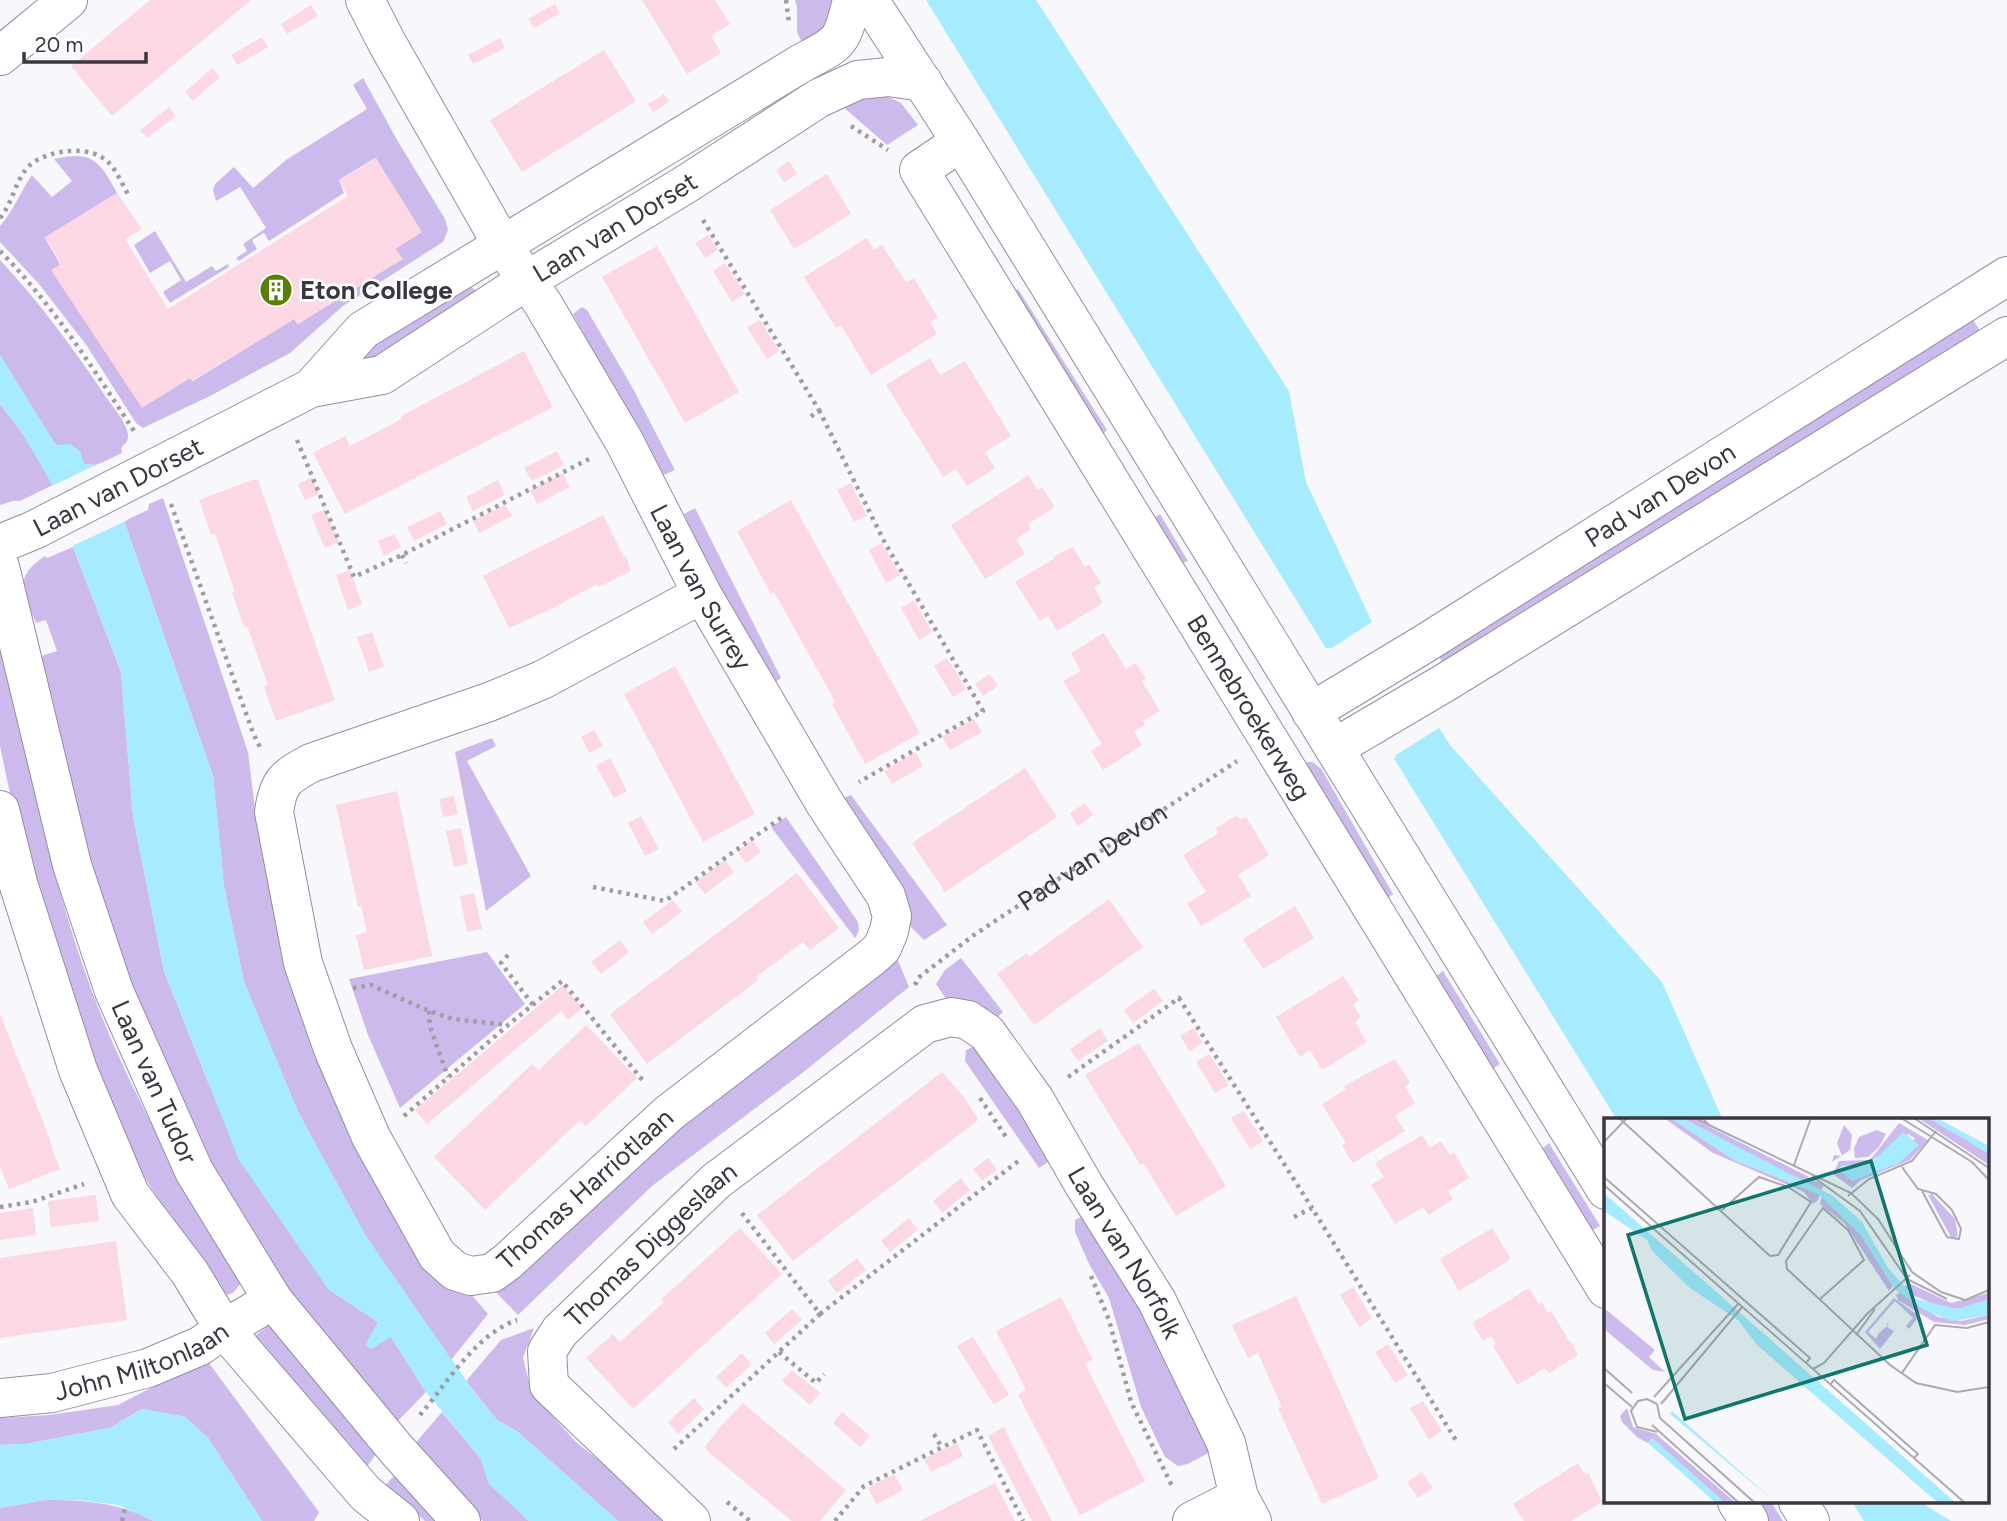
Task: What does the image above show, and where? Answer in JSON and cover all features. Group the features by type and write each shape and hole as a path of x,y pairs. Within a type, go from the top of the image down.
{"street":[{"path":"0,56 68,0"},
{"name":"Laan van Surrey","path":"365,0 503,246 543,304 624,441 702,594 824,802 886,896 892,916 889,931"},
{"name":"Laan van Dorset","path":"297,396 363,330 837,44 845,29 852,0"},
{"name":"Bennebroekerweg","path":"869,0 1346,741 1604,1187"},
{"name":"Laan van Dorset","path":"17,537 297,396 382,375 526,281 683,186 819,98 858,80 888,77 923,82"},
{"name":"Bennebroekerweg","path":"961,142 919,170 1604,1286"},
{"name":"Pad van Devon","path":"1323,705 2007,276"},
{"name":"Pad van Devon","path":"1346,741 2007,336"},
{"name":"Laan van Tudor","path":"0,567 72,865 114,991 194,1171 273,1300 396,1449 461,1521"},
{"path":"285,779 311,763 489,702 542,680 702,594"},
{"name":"Thomas Harriotlaan","path":"285,779 276,791 274,813 303,962 333,1049 371,1137 437,1255 456,1271 471,1276 492,1273 507,1262 669,1113 872,957 882,948 889,931"},
{"path":"0,810 18,883 78,1070 130,1194 190,1273 224,1329 366,1494 400,1521"},
{"name":"Laan van Norfolk","path":"951,1017 968,1020 987,1033 1035,1100 1084,1185 1157,1301 1226,1443 1245,1509"},
{"name":"Thomas Diggeslaan","path":"691,1521 549,1385 547,1351 560,1331 716,1181 925,1024 951,1017"},
{"name":"John Miltonlaan","path":"0,1398 52,1393 148,1368 200,1346 273,1300"},
{"path":"1738,1504 1749,1521"},
{"path":"1799,1504 1810,1521"},
{"path":"1192,1521 1245,1509"}],"path":[{"path":"0,218 9,207 18,183 29,166 46,155 67,150 99,156 110,163 129,196"},
{"path":"593,887 665,901 781,816 824,802 983,711 885,543 819,410 683,186"},
{"path":"0,251 62,321 146,472 253,733 268,761 285,779"},
{"path":"297,396 355,577 624,441"},
{"path":"808,419 819,410"},
{"path":"402,555 406,563"},
{"name":"Pad van Devon","path":"918,978 974,935 1269,739"},
{"path":"508,955 501,963 533,1005"},
{"path":"371,1137 400,1119 562,981 669,1113"},
{"path":"314,997 371,985 453,1019 508,1025"},
{"path":"1035,1100 1179,999 1457,1442"},
{"path":"429,1011 430,1027 448,1077"},
{"path":"976,1091 1013,1147"},
{"path":"645,1476 820,1314 1021,1159 1027,1168"},
{"path":"0,1207 32,1202 94,1180"},
{"path":"716,1181 820,1314"},
{"path":"1294,1217 1312,1208"},
{"path":"1090,1274 1109,1321 1131,1402 1173,1488"},
{"path":"420,1415 478,1345"},
{"path":"779,1352 816,1382 824,1374"},
{"path":"835,1521 864,1486 976,1430 1023,1521"},
{"path":"934,1434 941,1446"},
{"path":"720,1496 750,1521"},
{"path":"121,1521 125,1508"}],"shaded area":[{"path":"795,0 833,0 822,34 804,47 797,32"},
{"path":"363,78 445,219 448,230 443,242 343,306 290,353 143,428 136,423 87,346 39,284 0,242 0,226 28,181 32,175 52,197 72,181 54,159 86,157 100,166 117,193 45,238 142,407 190,378 193,381 294,319 298,324 402,259 395,249 421,232 375,158 339,180 344,193 269,241 264,233 252,240 257,249 239,261 236,258 247,251 243,244 266,228 240,187 216,201 213,190 215,184 234,167 253,188 286,160 367,109 353,85"},
{"path":"876,91 901,103 918,125 887,145 834,99"},
{"path":"155,231 186,282 212,266 216,271 228,264 229,267 170,303 163,292 181,280 170,261 150,273 134,245"},
{"path":"0,260 56,327 119,415 128,435 121,448 122,453 97,465 84,464 56,445 46,431 0,355"},
{"path":"469,285 477,292 390,357 341,365"},
{"path":"1018,289 1107,430 1097,440 1008,296"},
{"path":"582,307 587,310 631,385 675,470 661,476 573,314"},
{"path":"1970,315 1984,337 1445,667 1434,647"},
{"path":"0,404 23,434 53,485 20,501 0,505"},
{"path":"163,498 248,752 258,833 291,968 465,1287 488,1314 451,1360 365,1235 298,1112 244,982 224,886 213,776 124,521 148,510 149,504"},
{"path":"695,508 781,678 769,687 730,615 684,514"},
{"path":"1160,514 1188,561 1176,566 1148,522"},
{"path":"73,547 121,672 133,816 164,971 208,1082 328,1289 378,1322 391,1337 426,1392 394,1425 297,1315 206,1175 83,868 35,658 57,651 46,620 36,623 23,586 28,571 45,556 47,558"},
{"path":"0,636 47,844 83,966 98,1008 134,1089 241,1283 233,1293 226,1295 169,1216 117,1134 28,879 0,746"},
{"path":"492,738 496,746 467,761 531,876 486,911 455,752"},
{"path":"1297,762 1313,762 1322,770 1393,894 1383,901"},
{"path":"851,795 947,925 924,940 905,921 839,800"},
{"path":"786,817 858,922 859,931 855,938 771,827"},
{"path":"487,952 525,1004 400,1108 368,1035 349,979"},
{"path":"895,953 909,987 801,1074 652,1186 518,1315 494,1290 692,1115"},
{"path":"961,958 1003,1012 995,1019 949,1003 936,984 945,970"},
{"path":"1443,971 1500,1064 1488,1072 1432,979"},
{"path":"977,1045 1053,1159 1039,1168 965,1061 966,1050"},
{"path":"1549,1143 1600,1226 1587,1233 1539,1152"},
{"path":"1089,1213 1129,1282 1212,1451 1188,1464 1178,1466 1165,1457 1141,1407 1109,1298 1089,1264 1075,1232 1075,1220"},
{"path":"268,1326 281,1330 379,1450 366,1468 254,1348 256,1335"},
{"path":"534,1328 523,1358 532,1393 575,1441 674,1521 618,1521 518,1432 497,1420 466,1381 501,1340"},
{"path":"206,1359 319,1512 314,1521 262,1521 208,1438 185,1417 142,1409 110,1428 25,1444 0,1445 0,1418 49,1415 118,1405"},
{"path":"442,1412 481,1459 489,1483 529,1521 483,1521 413,1446"},
{"path":"398,1471 445,1521 425,1521 385,1486"},
{"path":"44,1500 100,1503 154,1521 0,1521 0,1508"},
{"path":"1755,1504 1772,1504 1783,1521 1766,1521"}],"water":[{"path":"926,0 1036,0 1289,391 1306,482 1372,622 1450,745 1662,982 1722,1118 1616,1118"},
{"path":"0,355 56,445 70,444 80,451 84,464 97,465 124,521 213,776 224,886 244,982 298,1112 365,1235 475,1393 497,1420 518,1432 618,1521 529,1521 488,1483 481,1459 423,1388 391,1337 371,1349 365,1345 378,1322 328,1289 239,1160 164,971 133,816 121,672 73,547 69,514 23,434 0,404"},
{"path":"142,1409 185,1417 208,1438 262,1521 154,1521 118,1505 80,1500 44,1500 0,1508 0,1445 25,1444 110,1428"},
{"path":"1853,1504 1923,1504 1951,1521 1864,1521"}],"pier":[{"path":"100,463 128,520 70,547 66,516 50,487"},
{"path":"1375,620 1442,726 1396,755 1393,762 1322,649 1332,648"}],"building":[{"path":"150,0 251,0 112,116 71,66"},
{"path":"642,0 715,0 730,24 711,36 721,53 687,74"},
{"path":"555,4 560,13 534,28 528,19"},
{"path":"311,5 318,16 287,34 281,24"},
{"path":"262,37 268,47 237,65 231,55"},
{"path":"500,38 505,48 473,64 468,55"},
{"path":"604,50 636,101 522,172 490,120"},
{"path":"212,68 220,77 193,101 185,92"},
{"path":"664,94 669,102 653,112 648,104"},
{"path":"169,107 176,116 147,138 140,130"},
{"name":"Eton College","path":"376,158 422,232 395,249 403,259 297,324 294,319 142,408 51,270 61,264 45,237 117,193 142,229 125,239 168,309 348,196 339,181"},
{"path":"789,161 797,174 784,182 776,170"},
{"path":"827,174 851,214 794,249 770,210"},
{"path":"708,235 718,250 705,258 695,243"},
{"path":"867,238 874,250 882,245 906,282 914,278 938,318 930,322 937,334 871,375 841,325 836,328 804,277"},
{"path":"657,246 739,392 685,423 602,277"},
{"path":"725,263 745,294 732,302 713,271"},
{"path":"760,320 779,351 767,359 747,327"},
{"path":"524,351 553,407 345,514 313,453 345,436 350,446"},
{"path":"930,358 940,375 965,361 1011,436 985,452 995,468 967,486 956,469 943,477 886,385"},
{"path":"557,451 564,465 532,481 524,468"},
{"path":"563,473 570,487 537,504 530,490"},
{"path":"1029,475 1037,490 1042,487 1055,507 1028,524 1031,529 1016,539 1025,554 985,579 951,525"},
{"path":"312,477 319,494 305,500 298,484"},
{"path":"258,480 335,700 276,721 264,687 268,685 233,596 232,593 235,592 215,534 211,534 199,500"},
{"path":"498,480 505,495 473,511 466,497"},
{"path":"851,483 867,516 854,522 837,490"},
{"path":"791,500 920,733 865,764 832,704 835,702 820,674 774,592 771,594 737,531"},
{"path":"505,505 512,516 479,533 473,521"},
{"path":"325,509 339,542 325,548 311,515"},
{"path":"440,511 447,524 414,541 407,527"},
{"path":"603,515 624,557 626,556 631,571 599,587 597,584 509,628 483,576"},
{"path":"394,534 401,547 384,556 378,541"},
{"path":"882,543 900,575 886,583 869,550"},
{"path":"1073,547 1085,567 1089,564 1101,583 1094,587 1103,603 1057,631 1048,616 1040,621 1015,582 1055,558 1054,556"},
{"path":"350,570 362,604 348,610 336,575"},
{"path":"914,600 932,632 919,640 901,608"},
{"path":"372,632 384,667 369,672 357,637"},
{"path":"1104,633 1126,669 1136,663 1146,678 1142,681 1160,711 1143,721 1145,725 1134,732 1142,745 1103,770 1091,751 1102,744 1063,681 1081,671 1071,653"},
{"path":"947,658 966,689 953,697 934,666"},
{"path":"675,666 755,814 703,842 624,694"},
{"path":"990,674 998,686 983,696 975,684"},
{"path":"974,719 982,732 950,750 942,737"},
{"path":"594,730 603,746 589,753 581,737"},
{"path":"916,752 923,766 892,784 884,771"},
{"path":"610,758 627,791 614,798 596,766"},
{"path":"1025,768 1057,817 945,892 912,843"},
{"path":"397,791 432,956 364,970 356,935 367,932 361,906 358,907 336,805"},
{"path":"454,796 458,814 443,817 439,799"},
{"path":"1085,803 1093,815 1078,826 1070,813"},
{"path":"1237,815 1240,820 1246,817 1269,855 1238,875 1251,896 1201,926 1187,903 1206,892 1183,855 1219,833 1216,828"},
{"path":"641,816 659,849 645,856 628,823"},
{"path":"461,828 468,864 454,867 446,831"},
{"path":"752,840 761,852 746,863 737,851"},
{"path":"725,860 734,872 705,894 695,882"},
{"path":"797,873 839,928 810,950 803,942 756,977 758,980 647,1064 610,1014"},
{"path":"474,893 482,929 467,932 460,896"},
{"path":"1109,899 1143,947 1034,1025 997,974 1027,953 1029,957"},
{"path":"673,900 682,912 652,934 643,922"},
{"path":"1295,906 1314,938 1263,969 1243,939"},
{"path":"620,940 629,952 601,974 591,962"},
{"path":"1343,976 1359,1000 1353,1005 1361,1017 1355,1022 1367,1042 1322,1070 1310,1050 1300,1057 1276,1017"},
{"path":"563,985 582,1008 568,1020 561,1011 427,1124 415,1110"},
{"path":"1154,989 1163,1001 1133,1023 1124,1010"},
{"path":"0,1014 60,1169 9,1189 0,1166"},
{"path":"586,1025 637,1078 586,1126 580,1120 485,1210 434,1157 532,1064 539,1070"},
{"path":"1100,1028 1108,1041 1078,1061 1070,1049"},
{"path":"1194,1028 1203,1043 1190,1051 1180,1036"},
{"path":"1139,1043 1226,1186 1176,1216 1143,1163 1140,1165 1085,1075"},
{"path":"1209,1054 1229,1085 1215,1093 1196,1062"},
{"path":"1395,1059 1410,1083 1405,1087 1415,1103 1395,1116 1405,1131 1353,1163 1342,1146 1346,1143 1322,1104 1346,1089 1344,1086"},
{"path":"942,1072 964,1097 977,1121 793,1261 757,1215"},
{"path":"1244,1111 1263,1141 1250,1149 1231,1118"},
{"path":"1422,1135 1430,1148 1441,1141 1450,1155 1454,1152 1469,1178 1448,1191 1453,1199 1429,1215 1423,1207 1395,1224 1371,1185 1384,1177 1375,1163"},
{"path":"988,1158 997,1170 982,1181 973,1169"},
{"path":"961,1178 970,1190 942,1213 933,1201"},
{"path":"96,1195 99,1221 51,1227 48,1201"},
{"path":"33,1208 36,1235 0,1240 0,1213"},
{"path":"909,1218 918,1230 890,1252 881,1241"},
{"path":"740,1228 782,1274 633,1409 586,1358 613,1334 620,1342 664,1302 661,1300 666,1295"},
{"path":"1492,1228 1511,1259 1459,1291 1440,1259"},
{"path":"116,1241 127,1320 0,1338 0,1258"},
{"path":"857,1258 866,1270 837,1293 828,1281"},
{"path":"1353,1287 1372,1318 1359,1327 1340,1295"},
{"path":"1529,1288 1539,1304 1542,1302 1548,1313 1551,1311 1575,1346 1573,1347 1578,1355 1549,1373 1545,1368 1517,1385 1493,1346 1496,1344 1491,1336 1483,1341 1472,1323"},
{"path":"1296,1296 1379,1478 1322,1504 1278,1408 1282,1407 1258,1353 1248,1358 1232,1325"},
{"path":"1061,1297 1093,1360 1085,1364 1145,1481 1080,1515 1018,1394 1026,1390 996,1331"},
{"path":"792,1309 802,1320 774,1344 765,1333"},
{"path":"973,1337 1009,1395 994,1405 957,1346"},
{"path":"1388,1344 1408,1375 1395,1383 1375,1352"},
{"path":"742,1353 752,1364 726,1388 716,1377"},
{"path":"792,1370 820,1393 810,1405 782,1381"},
{"path":"694,1398 704,1409 678,1434 668,1422"},
{"path":"1423,1401 1442,1431 1429,1440 1410,1408"},
{"path":"743,1403 846,1490 820,1521 792,1521 706,1450 705,1447 720,1427"},
{"path":"842,1412 870,1436 860,1447 833,1423"},
{"path":"1004,1427 1052,1521 1032,1521 988,1436"},
{"path":"957,1443 963,1456 931,1472 924,1459"},
{"path":"1578,1463 1584,1473 1589,1474 1602,1502 1571,1521 1524,1521 1513,1504"},
{"path":"1422,1472 1433,1488 1418,1498 1407,1482"},
{"path":"894,1474 903,1490 876,1504 868,1488"},
{"path":"995,1483 1015,1521 920,1521 965,1498"}],"place":[{"name":"Eton College","path":"276,290"}]}
